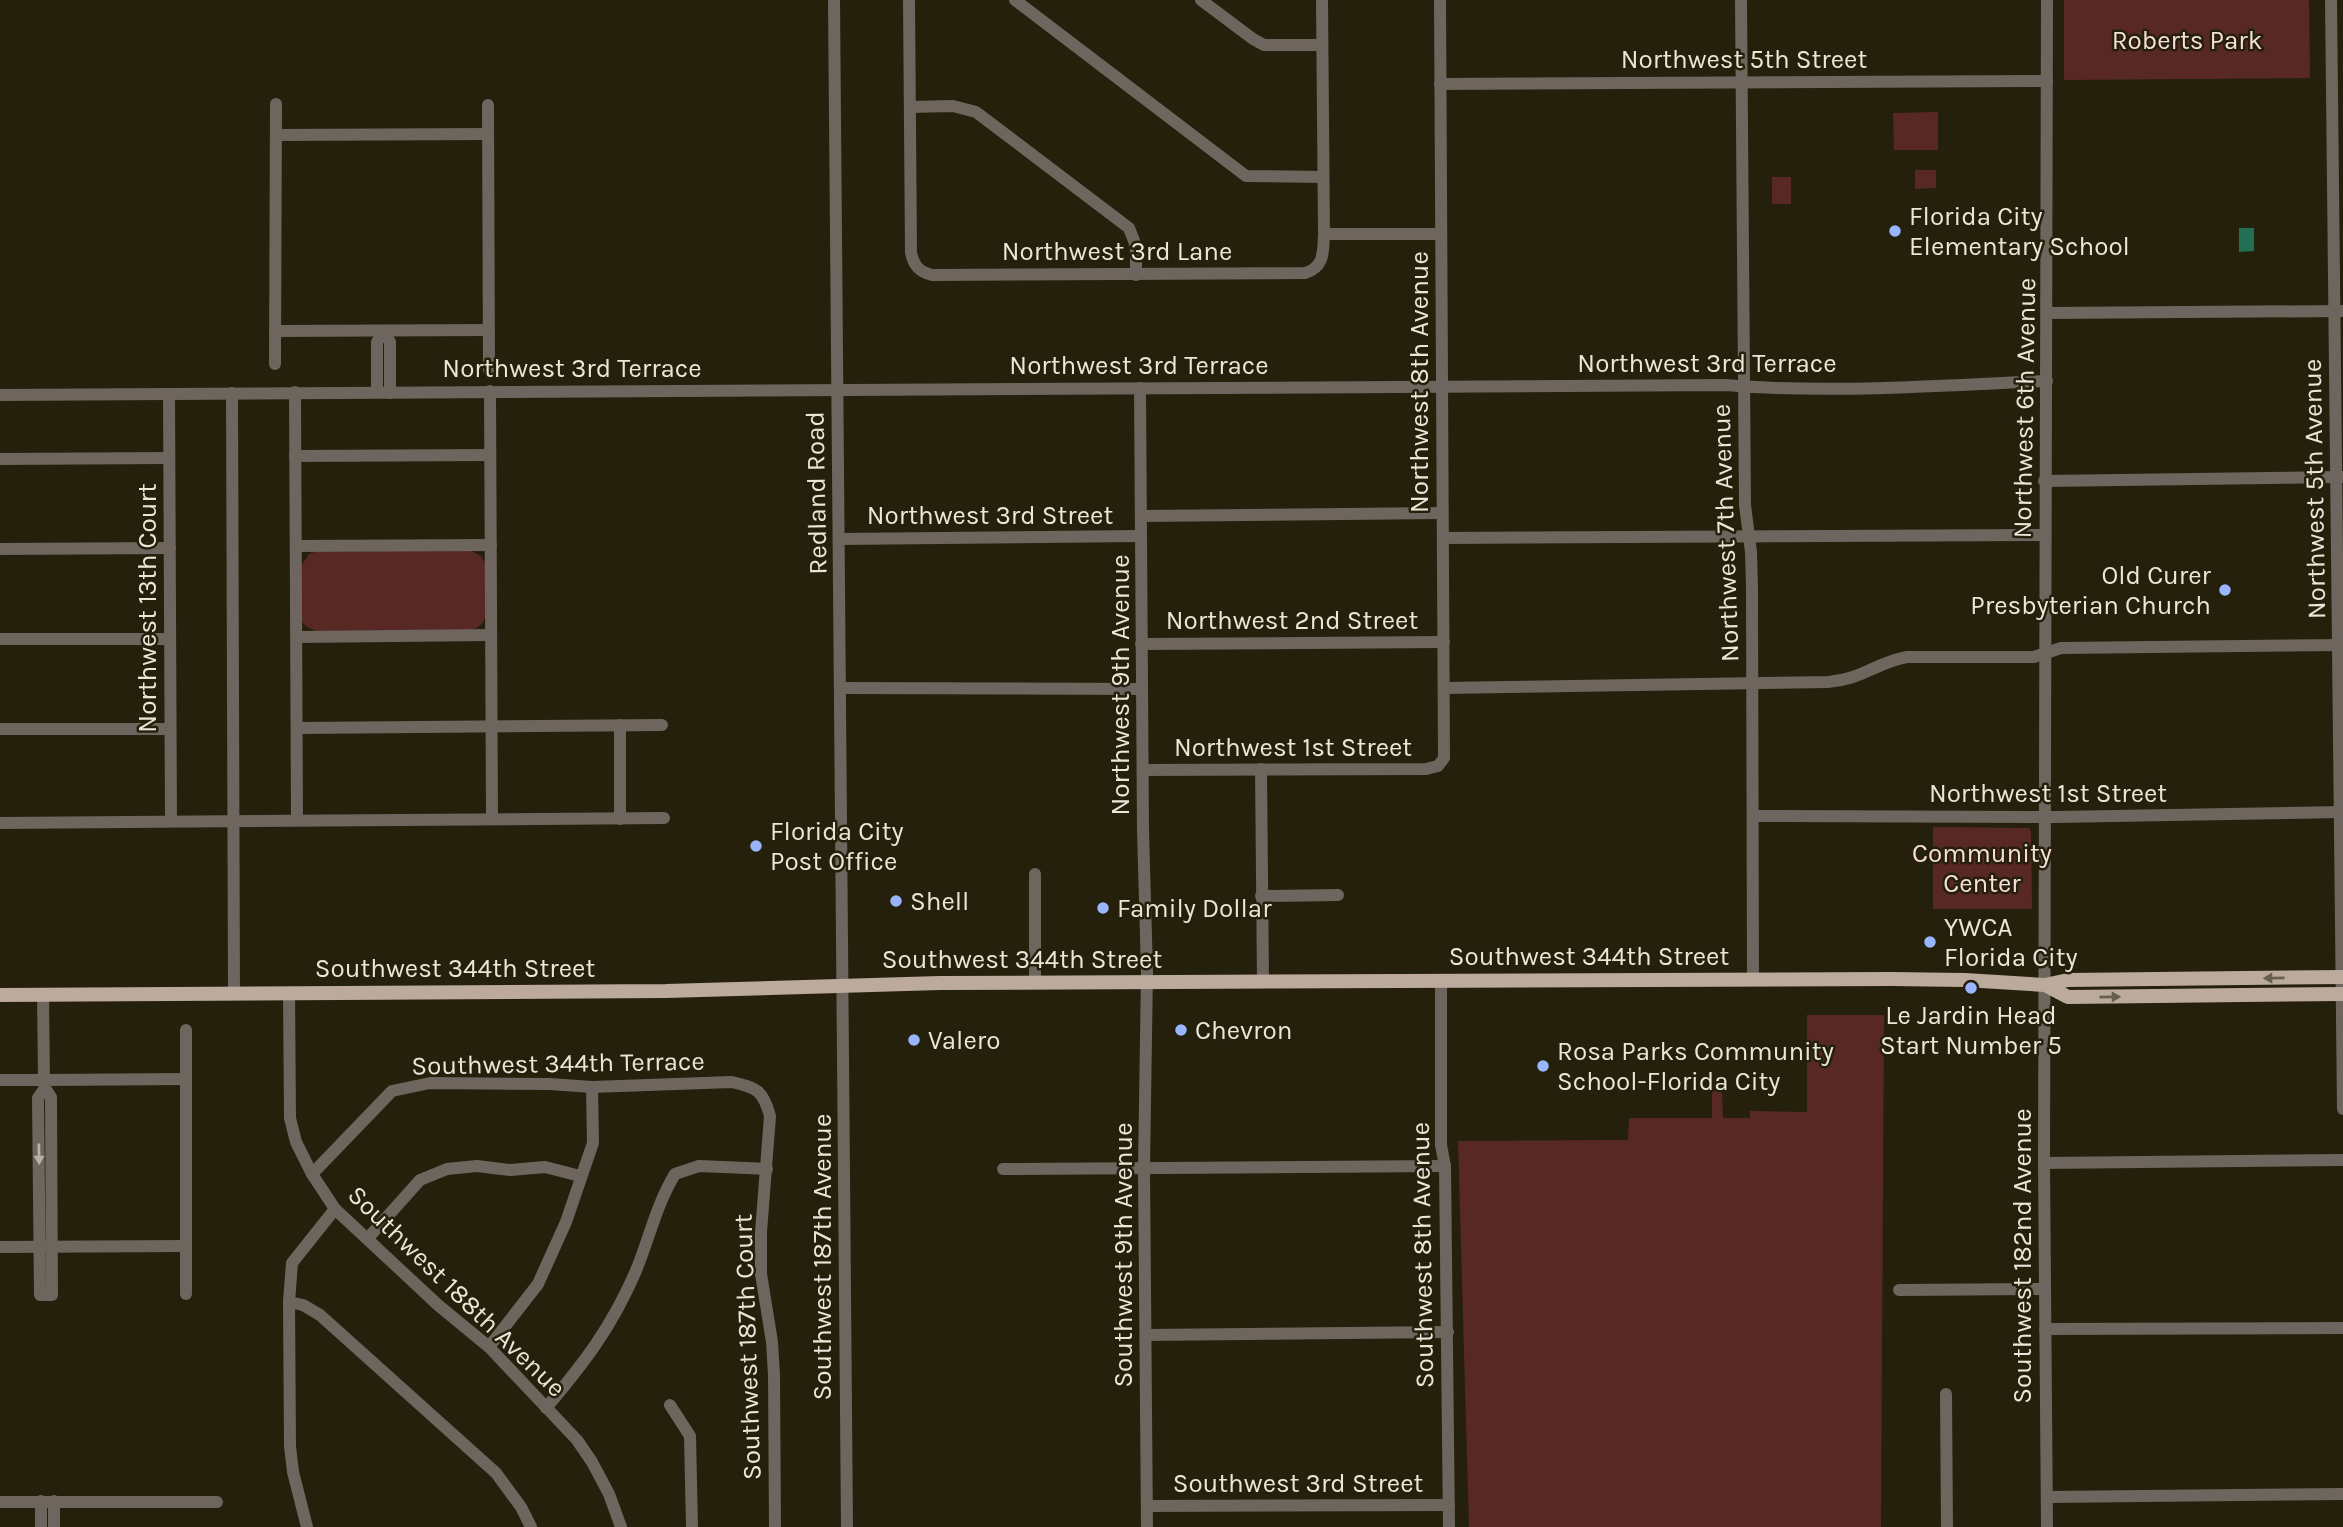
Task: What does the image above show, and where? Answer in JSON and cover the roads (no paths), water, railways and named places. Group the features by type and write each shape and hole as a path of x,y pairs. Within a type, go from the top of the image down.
{"main road":[{"name":"Southwest 344th Street","path":"0,995 666,991 1035,983 1441,981 1940,979 2045,985 2068,980 2342,977"},
{"name":"Southwest 344th Street","path":"2045,985 2068,997 2343,995"}],"street":[{"name":"Redland Road","path":"834,0 843,986"},
{"path":"909,0 910,107 953,106 976,112 1129,229 1136,246 1136,275"},
{"path":"1015,0 1246,176 1323,177"},
{"path":"1201,0 1264,45 1321,45"},
{"path":"1322,0 1324,234 1441,234"},
{"name":"Northwest 8th Avenue","path":"1440,0 1445,751 1441,762"},
{"name":"Northwest 7th Avenue","path":"1741,0 1745,505 1752,570 1753,980"},
{"name":"Northwest 6th Avenue","path":"2045,985 2047,0"},
{"name":"Northwest 5th Avenue","path":"2331,0 2339,311 2343,1109"},
{"name":"Northwest 5th Street","path":"1440,84 2048,81"},
{"path":"275,365 276,104"},
{"path":"488,105 489,370"},
{"name":"Northwest 3rd Lane","path":"910,107 911,252 919,269 932,275 1299,273 1316,268 1322,259 1324,234"},
{"path":"276,135 488,134"},
{"path":"2048,313 2339,311"},
{"path":"275,331 489,330"},
{"path":"384,331 377,342 384,392"},
{"name":"Northwest 3rd Terrace","path":"0,395 1442,386 1889,386 2047,381"},
{"name":"Northwest 9th Avenue","path":"1140,388 1147,983"},
{"path":"490,391 492,819"},
{"path":"295,392 297,820"},
{"path":"232,393 234,993"},
{"name":"Northwest 13th Court","path":"169,394 171,821"},
{"path":"295,456 490,455"},
{"path":"0,458 169,458"},
{"path":"2044,481 2340,477"},
{"name":"Northwest 3rd Street","path":"1141,516 1443,513"},
{"name":"Northwest 3rd Street","path":"839,539 1141,536"},
{"path":"1443,538 2045,536"},
{"path":"296,547 491,545"},
{"path":"0,549 170,548"},
{"path":"297,637 491,635"},
{"path":"0,639 170,639"},
{"name":"Northwest 2nd Street","path":"1141,644 1444,642"},
{"path":"1444,688 1840,681 1856,678 1890,661 1907,657 2034,657 2062,648 2341,645"},
{"path":"841,688 1142,689"},
{"path":"620,725 620,819"},
{"path":"297,728 663,725"},
{"path":"0,729 170,729"},
{"name":"Northwest 1st Street","path":"1143,770 1432,769 1441,762"},
{"path":"1261,769 1263,982"},
{"name":"Northwest 1st Street","path":"1753,816 2045,817 2342,812"},
{"path":"0,823 664,818"},
{"path":"1035,874 1035,983"},
{"path":"1261,896 1338,895"},
{"name":"Southwest 8th Avenue","path":"1441,981 1441,1145 1445,1166 1449,1527"},
{"name":"Southwest 9th Avenue","path":"1147,983 1144,1168 1147,1527"},
{"name":"Southwest 182nd Avenue","path":"2045,985 2047,1527"},
{"name":"Southwest 187th Avenue","path":"843,986 847,1527"},
{"name":"Southwest 188th Avenue","path":"289,993 290,1118 296,1142 312,1174 335,1209 369,1237 438,1305 489,1347 577,1440 592,1462 621,1527"},
{"path":"43,995 44,1084 38,1098 46,1247"},
{"path":"186,1030 186,1294"},
{"path":"0,1080 44,1084 186,1079"},
{"name":"Southwest 344th Terrace","path":"312,1174 391,1091 430,1083 592,1087 732,1082 755,1087"},
{"path":"489,1347 538,1284 566,1222 593,1143 592,1087"},
{"name":"Southwest 187th Court","path":"755,1087 766,1099 771,1116 761,1232 761,1274 772,1342 774,1376 775,1527"},
{"path":"2044,1163 2343,1160"},
{"path":"369,1237 420,1180 447,1169 477,1166 510,1170 545,1167 580,1176"},
{"path":"546,1408 607,1330 635,1272 663,1194 676,1174 699,1166 767,1169"},
{"path":"1003,1169 1445,1166"},
{"path":"307,1527 293,1472 290,1446 289,1302 292,1262 335,1209"},
{"path":"0,1247 186,1246"},
{"path":"1899,1290 2045,1289"},
{"path":"289,1302 303,1305 320,1315 496,1473 521,1507 531,1527"},
{"path":"2045,1329 2343,1328"},
{"path":"1146,1335 1448,1332"},
{"path":"1946,1394 1947,1527"},
{"path":"670,1405 690,1436 692,1527"},
{"path":"2047,1497 2343,1494"},
{"path":"41,1527 47,1501"},
{"path":"47,1501 54,1527"},
{"path":"0,1502 217,1502"},
{"name":"Southwest 3rd Street","path":"1147,1506 1449,1505"}],"place":[{"name":"Florida City Elementary School","path":"1895,231"},
{"name":"Old Curer Presbyterian Church","path":"2225,590"},
{"name":"Florida City Post Office","path":"756,846"},
{"name":"Shell","path":"896,901"},
{"name":"Family Dollar","path":"1103,908"},
{"name":"YWCA Florida City","path":"1930,942"},
{"name":"Le Jardin Head Start Number 5","path":"1971,988"},
{"name":"Chevron","path":"1181,1030"},
{"name":"Valero","path":"914,1040"},
{"name":"Rosa Parks Community School-Florida City","path":"1543,1066"}],"park label":[{"name":"Roberts Park","path":"2187,40"},
{"name":"Community Center","path":"1982,868"}]}
